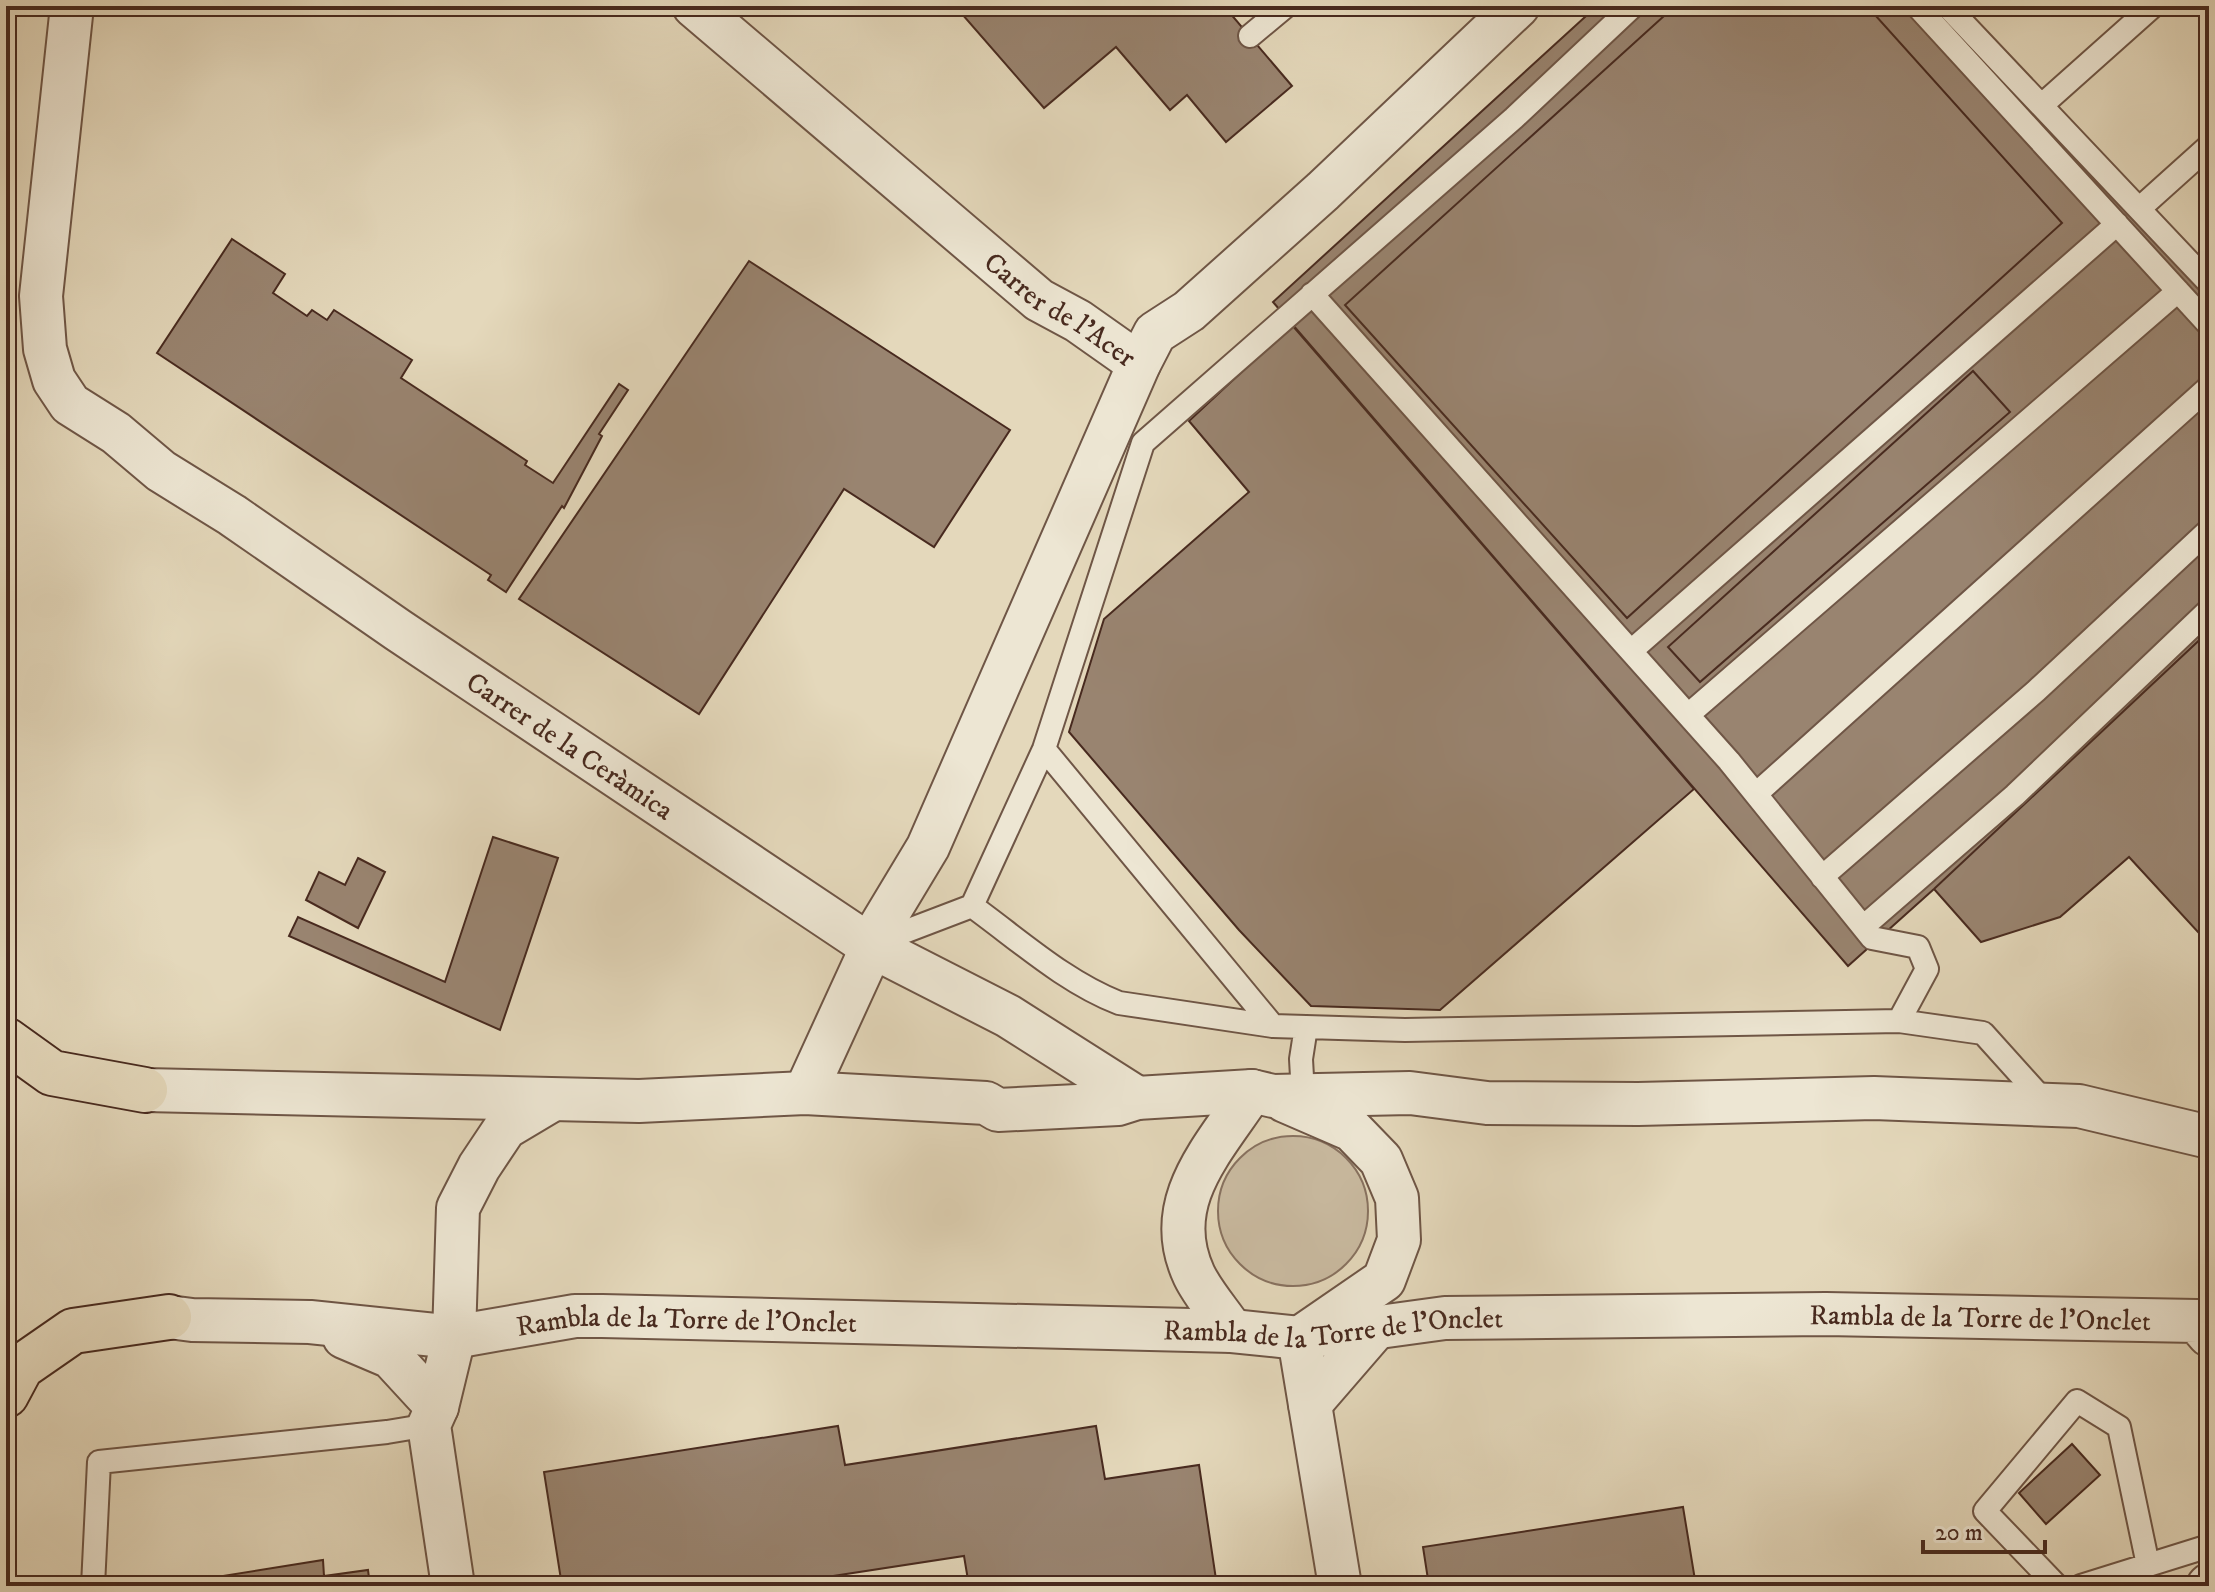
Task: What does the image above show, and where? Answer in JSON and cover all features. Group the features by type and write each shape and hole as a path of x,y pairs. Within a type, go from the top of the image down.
{"highway":[{"path":"6,1040 52,1073 145,1090"},
{"path":"6,1395 21,1367 73,1331 169,1317"}],"street":[{"name":"Carrer de la Ceràmica","path":"72,6 41,296 45,349 54,380 70,404 116,433 161,471 232,515 398,630 869,945 1008,1016 1137,1098"},
{"name":"Carrer de l'Acer","path":"694,6 1039,300 1078,321 1139,364 1155,333 1189,311 1312,201 1518,6"},
{"path":"805,1093 865,962 869,945 928,847 1139,364"},
{"path":"145,1090 639,1101 805,1093 986,1103 998,1110 1118,1104 1137,1098 1276,1094 1410,1093 1487,1103 1638,1104 1874,1098 2079,1106 2209,1137"},
{"path":"1232,1331 1194,1277 1184,1248 1183,1216 1189,1186 1276,1094"},
{"path":"1276,1094 1352,1130 1381,1160 1397,1198 1399,1240 1384,1280 1299,1338 1340,1586"},
{"path":"453,1586 433,1416 454,1337 458,1208 479,1167 505,1128 552,1100"},
{"name":"Rambla de la Torre de l'Onclet","path":"169,1317 310,1322 454,1337 575,1316 1232,1331 1299,1338 1445,1318 1826,1314 2197,1321 2209,1335"},
{"path":"310,1322 391,1357 433,1416"},
{"path":"1310,1404 1374,1330"}],"lane":[{"path":"1250,36 1286,6"},
{"path":"869,945 972,906 1044,749 1143,443 1514,118 1633,6"},
{"path":"1917,6 2209,325"},
{"path":"2042,105 2153,6"},
{"path":"1948,7 2209,283"},
{"path":"2140,208 2209,146"},
{"path":"1631,651 2117,224"},
{"path":"1688,715 2178,291"},
{"path":"1312,294 1729,761 1872,938 1918,947 1927,969 1899,1021"},
{"path":"1756,794 2209,387"},
{"path":"1822,877 2036,691 2209,530"},
{"path":"1863,927 2015,795 2209,610"},
{"path":"1044,749 1273,1026"},
{"path":"972,906 1097,994 1119,1003 1273,1026 1405,1030 1899,1021 1983,1033 2048,1105"},
{"path":"1276,1094 1301,1059 1306,1027"},
{"path":"2057,1586 1985,1511 2077,1401 2119,1427 2148,1565"},
{"path":"93,1586 99,1462 387,1432 433,1416"},
{"path":"2081,1586 2209,1546"}],"shaded area":[{"path":"1293,1136 1322,1142 1346,1158 1362,1182 1368,1211 1362,1240 1346,1264 1322,1280 1293,1286 1264,1280 1240,1264 1224,1240 1218,1211 1224,1182 1240,1158 1264,1142"}],"building":[{"path":"955,6 1224,6 1292,86 1226,142 1187,95 1170,110 1116,47 1044,108"},
{"path":"1597,6 1936,6 2209,299 2209,631 1848,966 1273,302"},
{"path":"1675,6 1867,6 2062,223 1627,618 1345,305"},
{"path":"232,239 285,274 273,293 307,316 312,310 327,320 334,310 412,360 401,378 527,461 525,465 553,483 619,384 628,390 599,434 602,436 564,508 562,506 506,592 488,580 491,575 157,353"},
{"path":"749,261 1010,430 934,547 844,489 699,714 519,599"},
{"path":"1292,325 1694,789 1440,1010 1311,1006 1239,930 1069,732 1104,619 1249,492 1189,421"},
{"path":"1973,371 2010,412 1700,682 1668,647"},
{"path":"2208,632 2209,944 2129,857 2060,917 1981,942 1934,889"},
{"path":"493,837 558,858 500,1030 289,936 298,917 445,982"},
{"path":"358,858 385,872 358,928 306,900 319,872 345,885"},
{"path":"838,1426 845,1465 1096,1426 1105,1479 1199,1465 1217,1586 969,1586 964,1556 768,1586 562,1586 544,1472"},
{"path":"2072,1444 2100,1475 2046,1524 2019,1493"},
{"path":"1683,1507 1696,1586 1429,1586 1423,1547"},
{"path":"323,1560 324,1576 368,1570 370,1586 191,1586 191,1581"}]}
